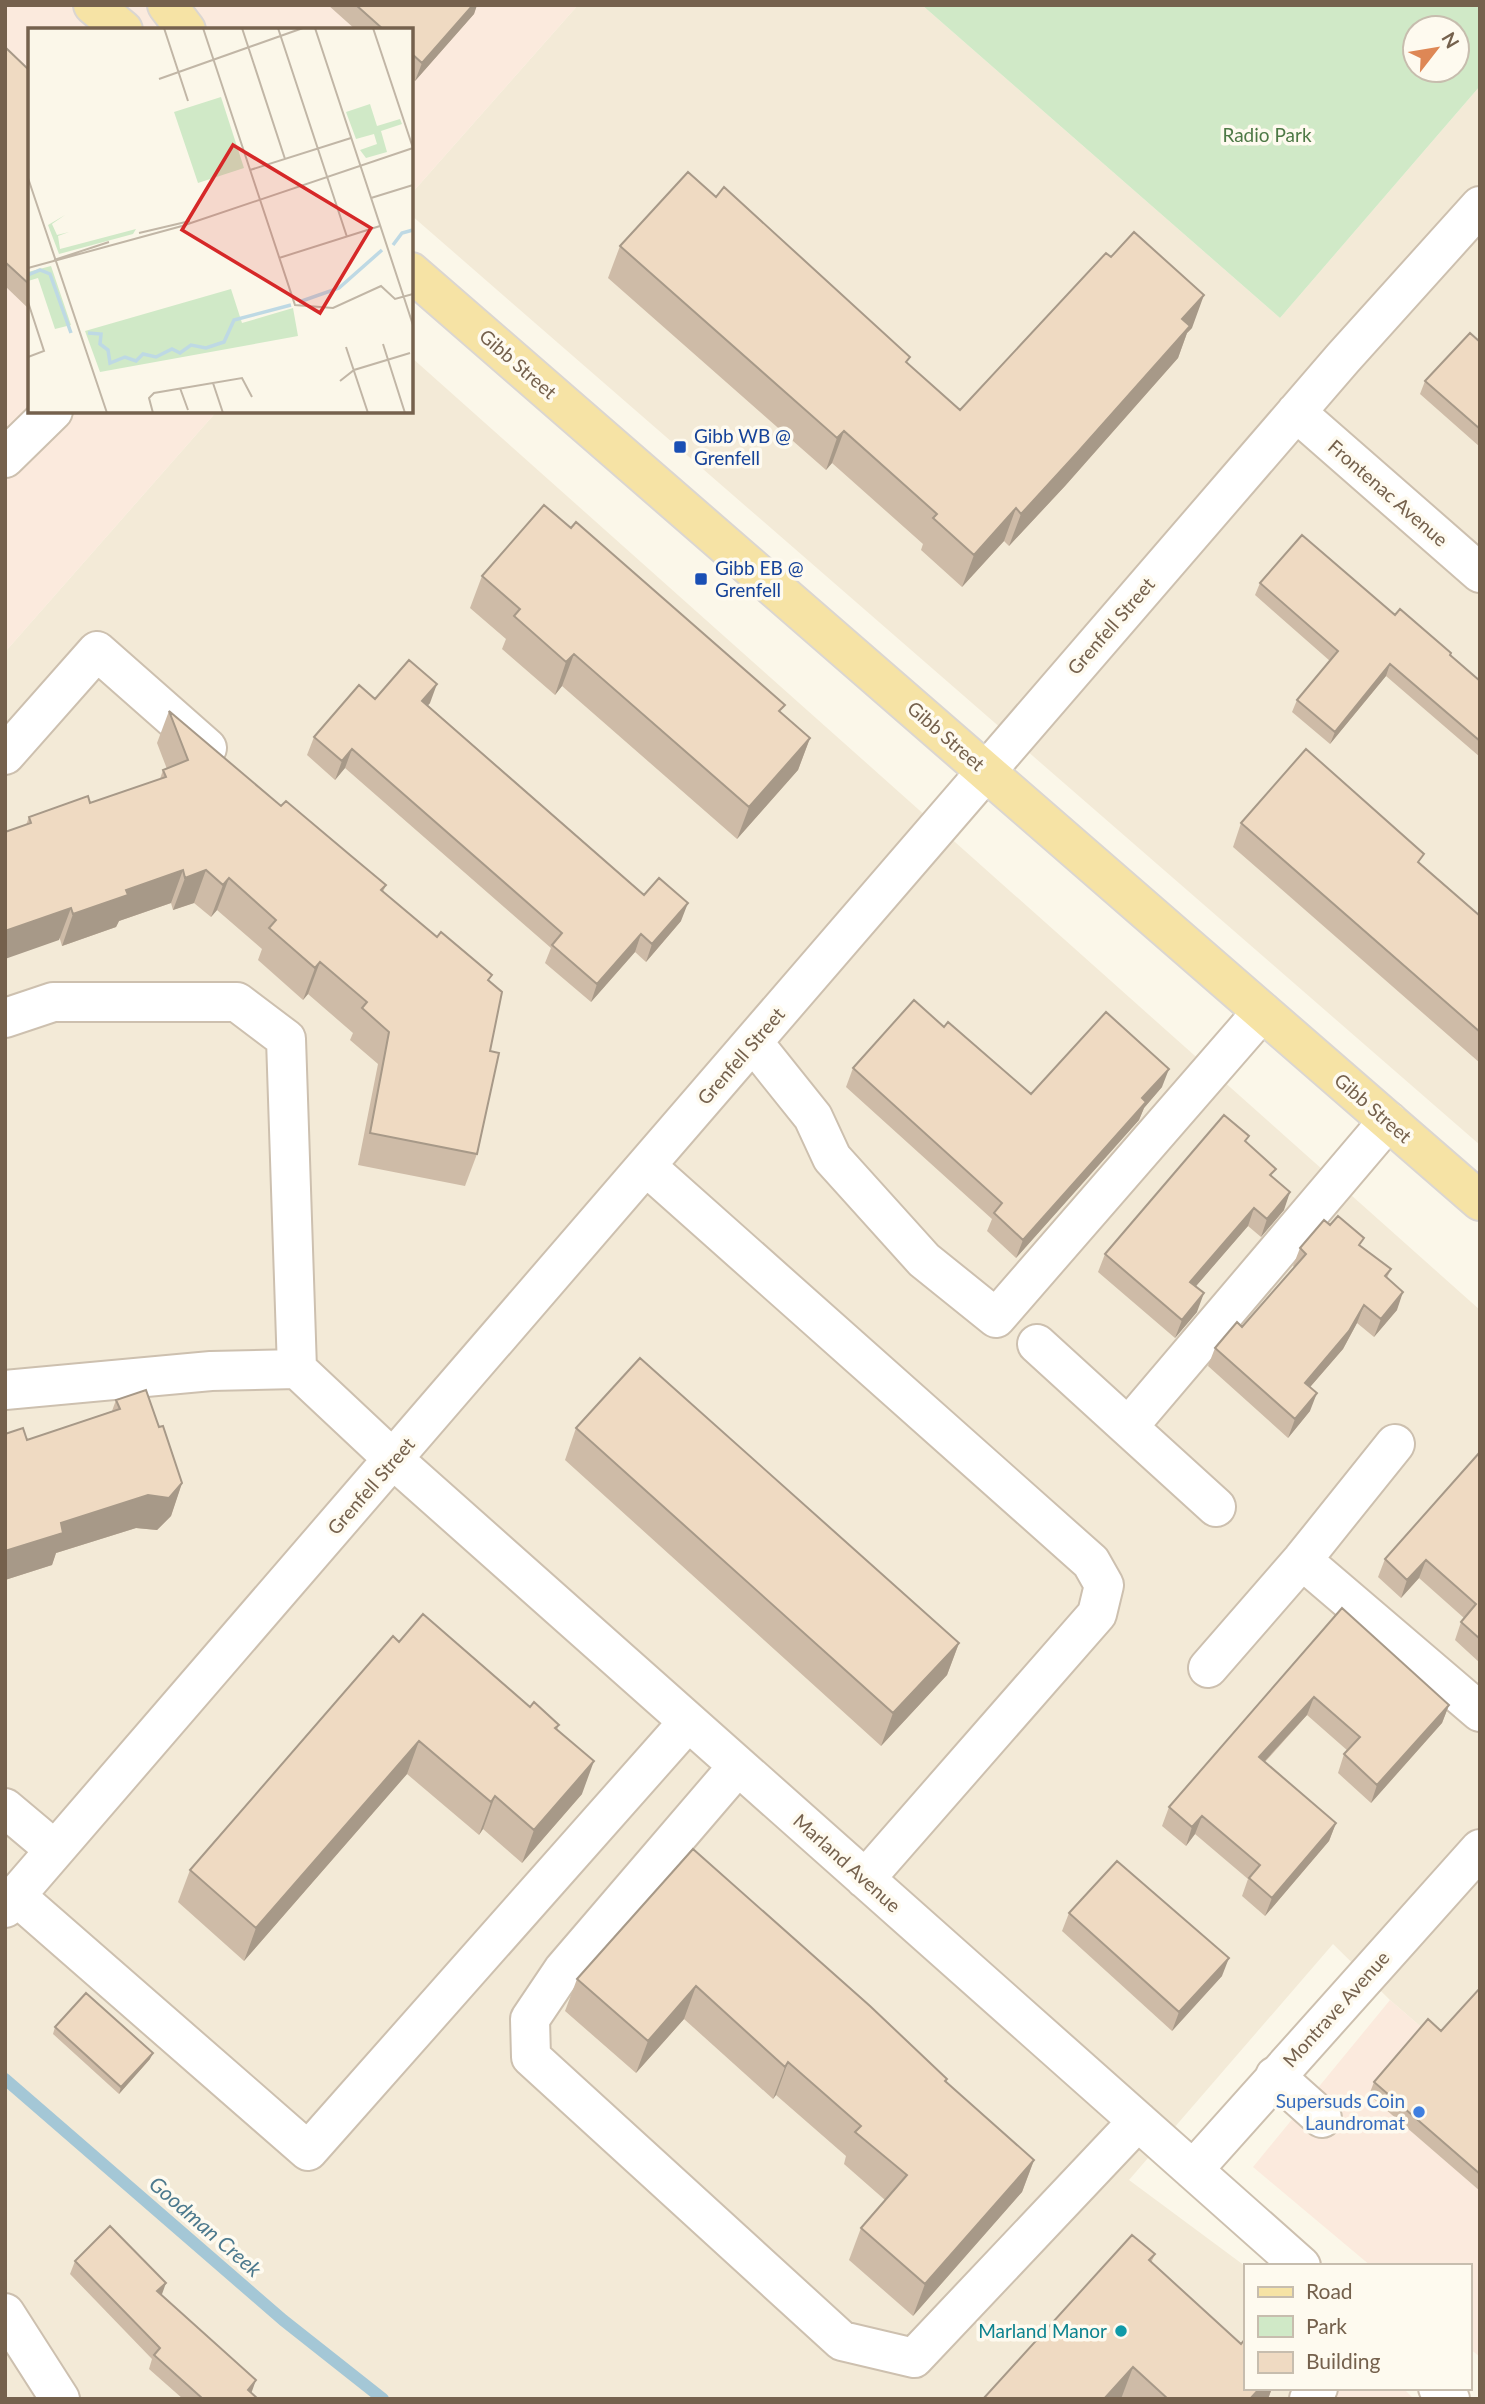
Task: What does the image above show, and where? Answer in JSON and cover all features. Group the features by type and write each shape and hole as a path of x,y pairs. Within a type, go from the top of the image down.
{"main road":[{"path":"93,5 121,28"},
{"path":"167,5 184,28"},
{"name":"Gibb Street","path":"413,274 1480,1201"}],"street":[{"name":"Grenfell Street","path":"10,1902 1296,412 1480,206"},
{"name":"Frontenac Avenue","path":"1296,412 1480,573"},
{"path":"5,458 52,413"},
{"path":"5,755 97,651 230,769"},
{"path":"5,1018 53,1002 237,1002 286,1039 298,1369 212,1371 5,1390"},
{"path":"753,1042 813,1117 832,1158 924,1261 996,1318 1262,1012"},
{"path":"1128,1427 1388,1121"},
{"path":"646,1166 1091,1562 1104,1585 1097,1614 865,1879"},
{"path":"1037,1344 1216,1507"},
{"name":"Marland Avenue","path":"298,1369 394,1460 1299,2264"},
{"path":"1208,1668 1302,1560 1395,1444"},
{"path":"1302,1560 1480,1712"},
{"path":"10,1902 309,2151 688,1721"},
{"path":"738,1766 563,1970 530,2019 531,2057 842,2341 914,2358 1138,2121"},
{"path":"5,1808 55,1850"},
{"name":"Montrave Avenue","path":"1193,2170 1480,1849"},
{"path":"1275,2076 1322,2118"},
{"path":"5,2314 60,2399"}],"shaded area":[{"path":"5,5 578,5 413,192 413,28 28,28 28,413 215,413 5,652"},
{"path":"578,5 922,5 1280,318 1480,86 1480,1145 413,217 413,192"},
{"path":"413,359 1480,1310 1480,2078 1390,2000 1333,1944 1129,2180 1244,2265 1244,2390 1338,2390 1331,2399 5,2399 5,652 215,413 413,413"},
{"path":"1390,2000 1480,2078 1480,2357 1471,2350 1471,2264 1369,2264 1253,2167"},
{"path":"1338,2390 1405,2390 1414,2399 1331,2399"}],"green space":[{"name":"Radio Park","path":"922,5 1480,5 1480,86 1280,318"}],"building":[{"path":"356,5 473,5 422,63 413,55 413,28 382,28"},
{"path":"5,47 28,69 28,283 5,262"},
{"path":"688,172 716,197 724,187 910,357 906,362 960,410 1106,253 1111,257 1134,232 1204,295 1182,319 1190,326 1021,514 1016,508 974,555 933,518 937,514 844,431 837,438 620,246"},
{"path":"1470,333 1480,342 1480,429 1425,381"},
{"path":"544,505 571,528 576,522 785,705 779,711 810,738 749,807 574,654 566,662 514,616 520,609 482,576"},
{"path":"1302,535 1395,615 1400,609 1480,681 1480,741 1390,664 1335,732 1297,700 1338,651 1260,583"},
{"path":"409,660 437,684 422,701 644,895 659,878 688,903 652,944 641,934 597,984 552,945 562,933 352,749 342,761 314,737 359,685 375,699"},
{"path":"169,711 281,806 286,801 386,885 381,890 437,937 441,932 492,975 488,980 502,992 490,1051 499,1053 477,1154 370,1133 389,1032 362,1008 367,1002 320,962 315,968 269,928 276,920 229,878 223,885 206,870 185,878 183,870 126,890 128,895 73,914 71,908 5,931 5,832 31,823 29,817 88,796 90,803 166,777 163,770 188,760"},
{"path":"1306,749 1424,854 1418,862 1480,916 1480,1032 1241,823"},
{"path":"914,1000 944,1027 948,1022 1031,1094 1106,1012 1169,1069 1142,1098 1146,1102 1023,1240 994,1213 1002,1203 853,1068"},
{"path":"1224,1115 1249,1136 1245,1141 1276,1169 1270,1175 1290,1192 1267,1219 1254,1208 1190,1282 1204,1293 1182,1320 1105,1254"},
{"path":"1338,1216 1364,1238 1359,1245 1391,1269 1385,1276 1403,1292 1381,1319 1364,1305 1349,1331 1305,1383 1317,1393 1295,1419 1215,1348 1237,1322 1242,1327 1306,1254 1300,1248 1324,1220 1330,1225"},
{"path":"640,1358 959,1643 893,1713 576,1428"},
{"path":"146,1390 159,1427 163,1426 182,1483 169,1498 148,1495 61,1523 63,1533 5,1551 5,1434 23,1428 27,1440 120,1409 116,1400"},
{"path":"1480,1452 1480,1639 1461,1622 1476,1604 1426,1560 1407,1580 1385,1559"},
{"path":"1342,1608 1449,1705 1377,1785 1344,1754 1360,1737 1314,1697 1259,1757 1336,1823 1272,1898 1249,1878 1260,1865 1202,1816 1192,1827 1169,1807"},
{"path":"423,1614 530,1707 534,1702 559,1725 555,1728 594,1761 534,1830 495,1796 491,1802 419,1741 256,1928 190,1870 393,1636 399,1642"},
{"path":"693,1849 870,2006 947,2079 945,2081 1034,2160 925,2284 861,2228 907,2175 855,2132 861,2126 788,2062 785,2067 696,1986 648,2041 577,1979"},
{"path":"1117,1861 1229,1958 1179,2012 1069,1913"},
{"path":"1480,1988 1480,2174 1374,2082 1428,2019 1441,2031"},
{"path":"86,1993 153,2053 121,2087 55,2027"},
{"path":"110,2226 166,2283 157,2291 256,2380 248,2390 258,2399 203,2399 154,2355 160,2348 75,2261"},
{"name":"Marland Manor","path":"1132,2235 1155,2254 1149,2260 1241,2344 1244,2340 1244,2390 1258,2390 1250,2399 1168,2399 1133,2367 1104,2399 983,2399"}],"waterway":[{"name":"Goodman Creek","path":"5,2079 283,2320 383,2399"}],"place":[{"name":"Gibb WB @ Grenfell","path":"680,447"},
{"name":"Gibb EB @ Grenfell","path":"701,579"},
{"name":"Supersuds Coin Laundromat","path":"1419,2112"},
{"name":"Marland Manor","path":"1121,2331"}]}
